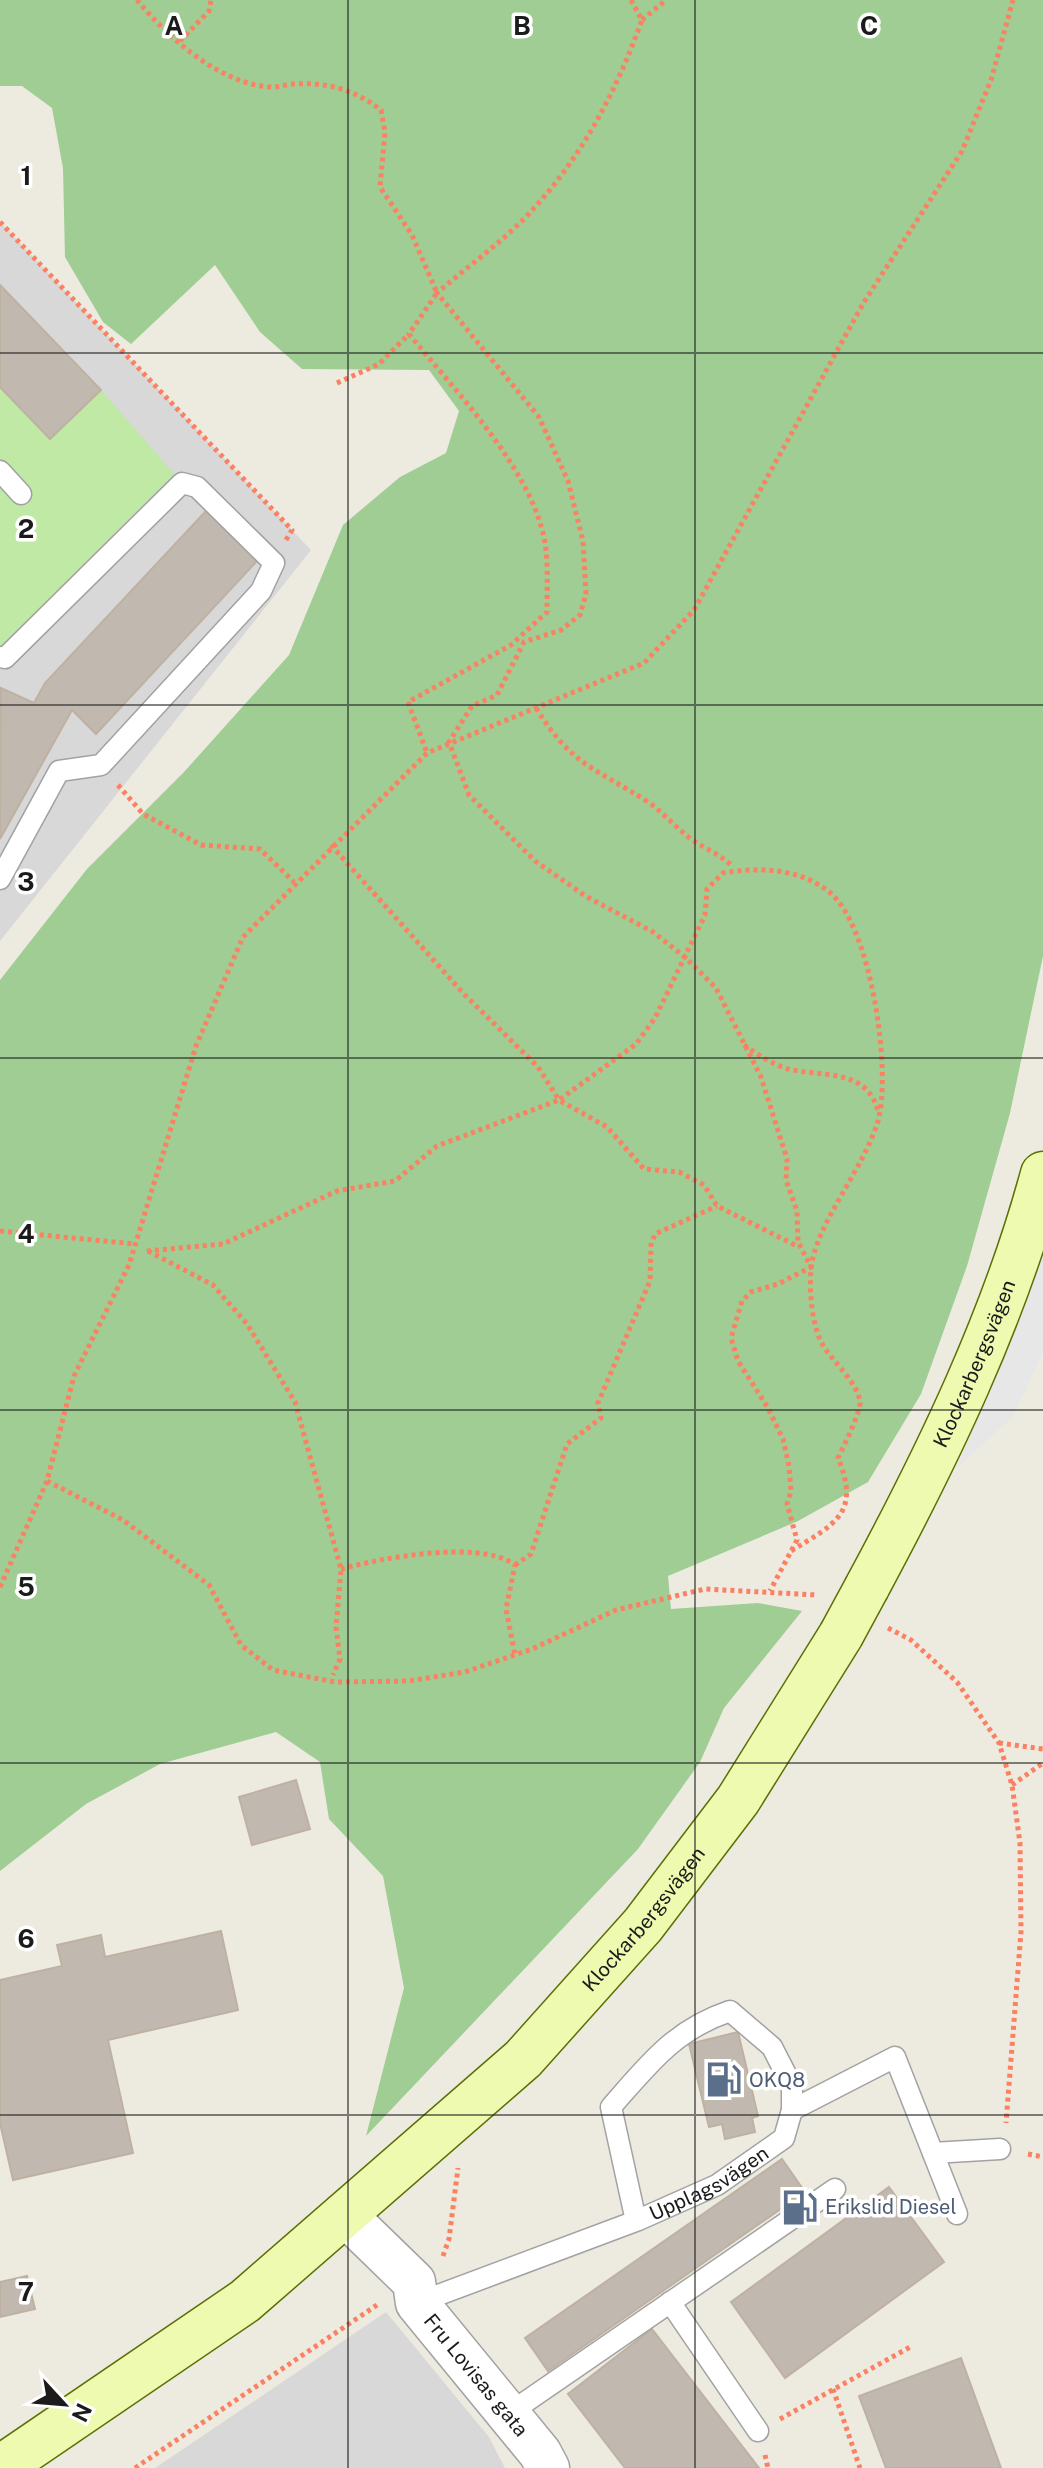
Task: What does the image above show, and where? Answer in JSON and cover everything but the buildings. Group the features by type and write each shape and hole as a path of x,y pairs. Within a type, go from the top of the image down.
{"main road":[{"name":"Klockarbergsvägen","path":"0,2468 245,2301 523,2059 643,1925 738,1800 841,1635 938,1455 993,1319 1043,1174"}],"street":[{"name":"Fru Lovisas gata","path":"344,2214 414,2282 417,2303 548,2468"}],"lane":[{"path":"0,471 21,494"},
{"path":"0,657 5,658 182,483 197,487 274,563 261,591 101,765 59,771 0,879"},
{"name":"Upplagsvägen","path":"417,2303 636,2221 717,2185 784,2138 792,2110 792,2086 772,2047 730,2011 702,2020 665,2045 611,2107 636,2221"},
{"path":"792,2110 895,2057 957,2214"},
{"path":"933,2153 1000,2149"},
{"path":"508,2414 835,2189"},
{"path":"670,2302 758,2431"}],"path":[{"path":"137,0 180,41 232,77 270,87 296,83 343,87 381,110 385,132 380,187 412,235 437,293 539,417 568,481 583,541 586,594 580,615 561,630 524,642 497,695 472,706 449,742"},
{"path":"180,41 209,11 211,0"},
{"path":"631,0 642,20"},
{"path":"337,383 379,364 409,334 437,293 534,209 582,149 620,80 642,20 666,0"},
{"path":"0,1587 47,1481 74,1376 135,1244 196,1046 243,937 331,845 427,753 644,663 694,610 733,543 777,454 864,302 962,151 991,80 1013,0"},
{"path":"0,222 292,530 274,563"},
{"path":"409,334 507,454 531,504 546,547 547,612 511,645 408,702 427,753"},
{"path":"536,708 565,749 583,765 650,803 694,840 719,853 732,866"},
{"path":"449,742 469,795 535,861 587,897 653,932 686,958 716,988 761,1077 787,1159 786,1180 797,1211 800,1247 811,1267"},
{"path":"101,765 143,814 201,845 260,849 294,882"},
{"path":"331,845 462,992 538,1067 559,1100 607,1127 644,1169 679,1172 704,1185 717,1206 800,1247"},
{"path":"333,1675 340,1659 336,1627 341,1569 295,1402 247,1324 213,1285 198,1274 147,1251 223,1244 337,1191 395,1181 437,1146 559,1100 636,1044 655,1018 705,915 707,889 723,873 767,868 799,875 829,891 846,913 873,992 884,1073 879,1115 859,1169 817,1240 811,1267 815,1321 822,1343 857,1392 861,1405 838,1458 849,1484 848,1500 829,1526 790,1552"},
{"path":"743,1044 766,1060 789,1069 844,1076 875,1100 879,1115"},
{"path":"515,1655 506,1609 515,1565 531,1554 567,1444 601,1418 598,1403 650,1281 651,1245 655,1234 717,1206"},
{"path":"0,1231 135,1244"},
{"path":"770,1591 797,1540 787,1504 791,1491 789,1466 783,1439 768,1408 738,1361 731,1338 742,1301 751,1292 778,1284 811,1267"},
{"path":"47,1481 123,1520 209,1585 241,1645 273,1670 335,1682 409,1681 465,1672 515,1655 616,1610 705,1589 819,1595"},
{"path":"341,1569 367,1562 470,1551 497,1556 515,1565"},
{"path":"885,1627 911,1640 957,1682 999,1743 1012,1785 1020,1843 1021,1932 1006,2121 1000,2149"},
{"path":"999,1743 1043,1749"},
{"path":"1012,1785 1043,1763"},
{"path":"758,2431 912,2346"},
{"path":"833,2389 860,2468"}],"shaded area":[{"path":"0,222 311,550 0,941"},
{"path":"1043,1247 1043,1352 1013,1416 957,1469"},
{"path":"386,2312 489,2437 505,2468 155,2468"}],"green space":[{"path":"0,0 1043,0 1043,956 1010,1113 967,1266 921,1394 868,1482 798,1521 668,1576 671,1609 758,1603 802,1611 724,1708 700,1762 638,1849 366,2136 404,1988 383,1876 329,1819 320,1762 276,1732 160,1764 86,1804 0,1871 0,980 87,869 184,772 289,655 343,525 400,477 446,453 459,411 429,370 302,369 260,332 215,265 131,344 103,322 65,257 63,168 52,108 22,86 0,86"},
{"path":"0,384 50,439 101,390 182,483 0,654"}],"place":[{"name":"OKQ8","path":"723,2080"},
{"name":"Erikslid Diesel","path":"799,2207"}]}
